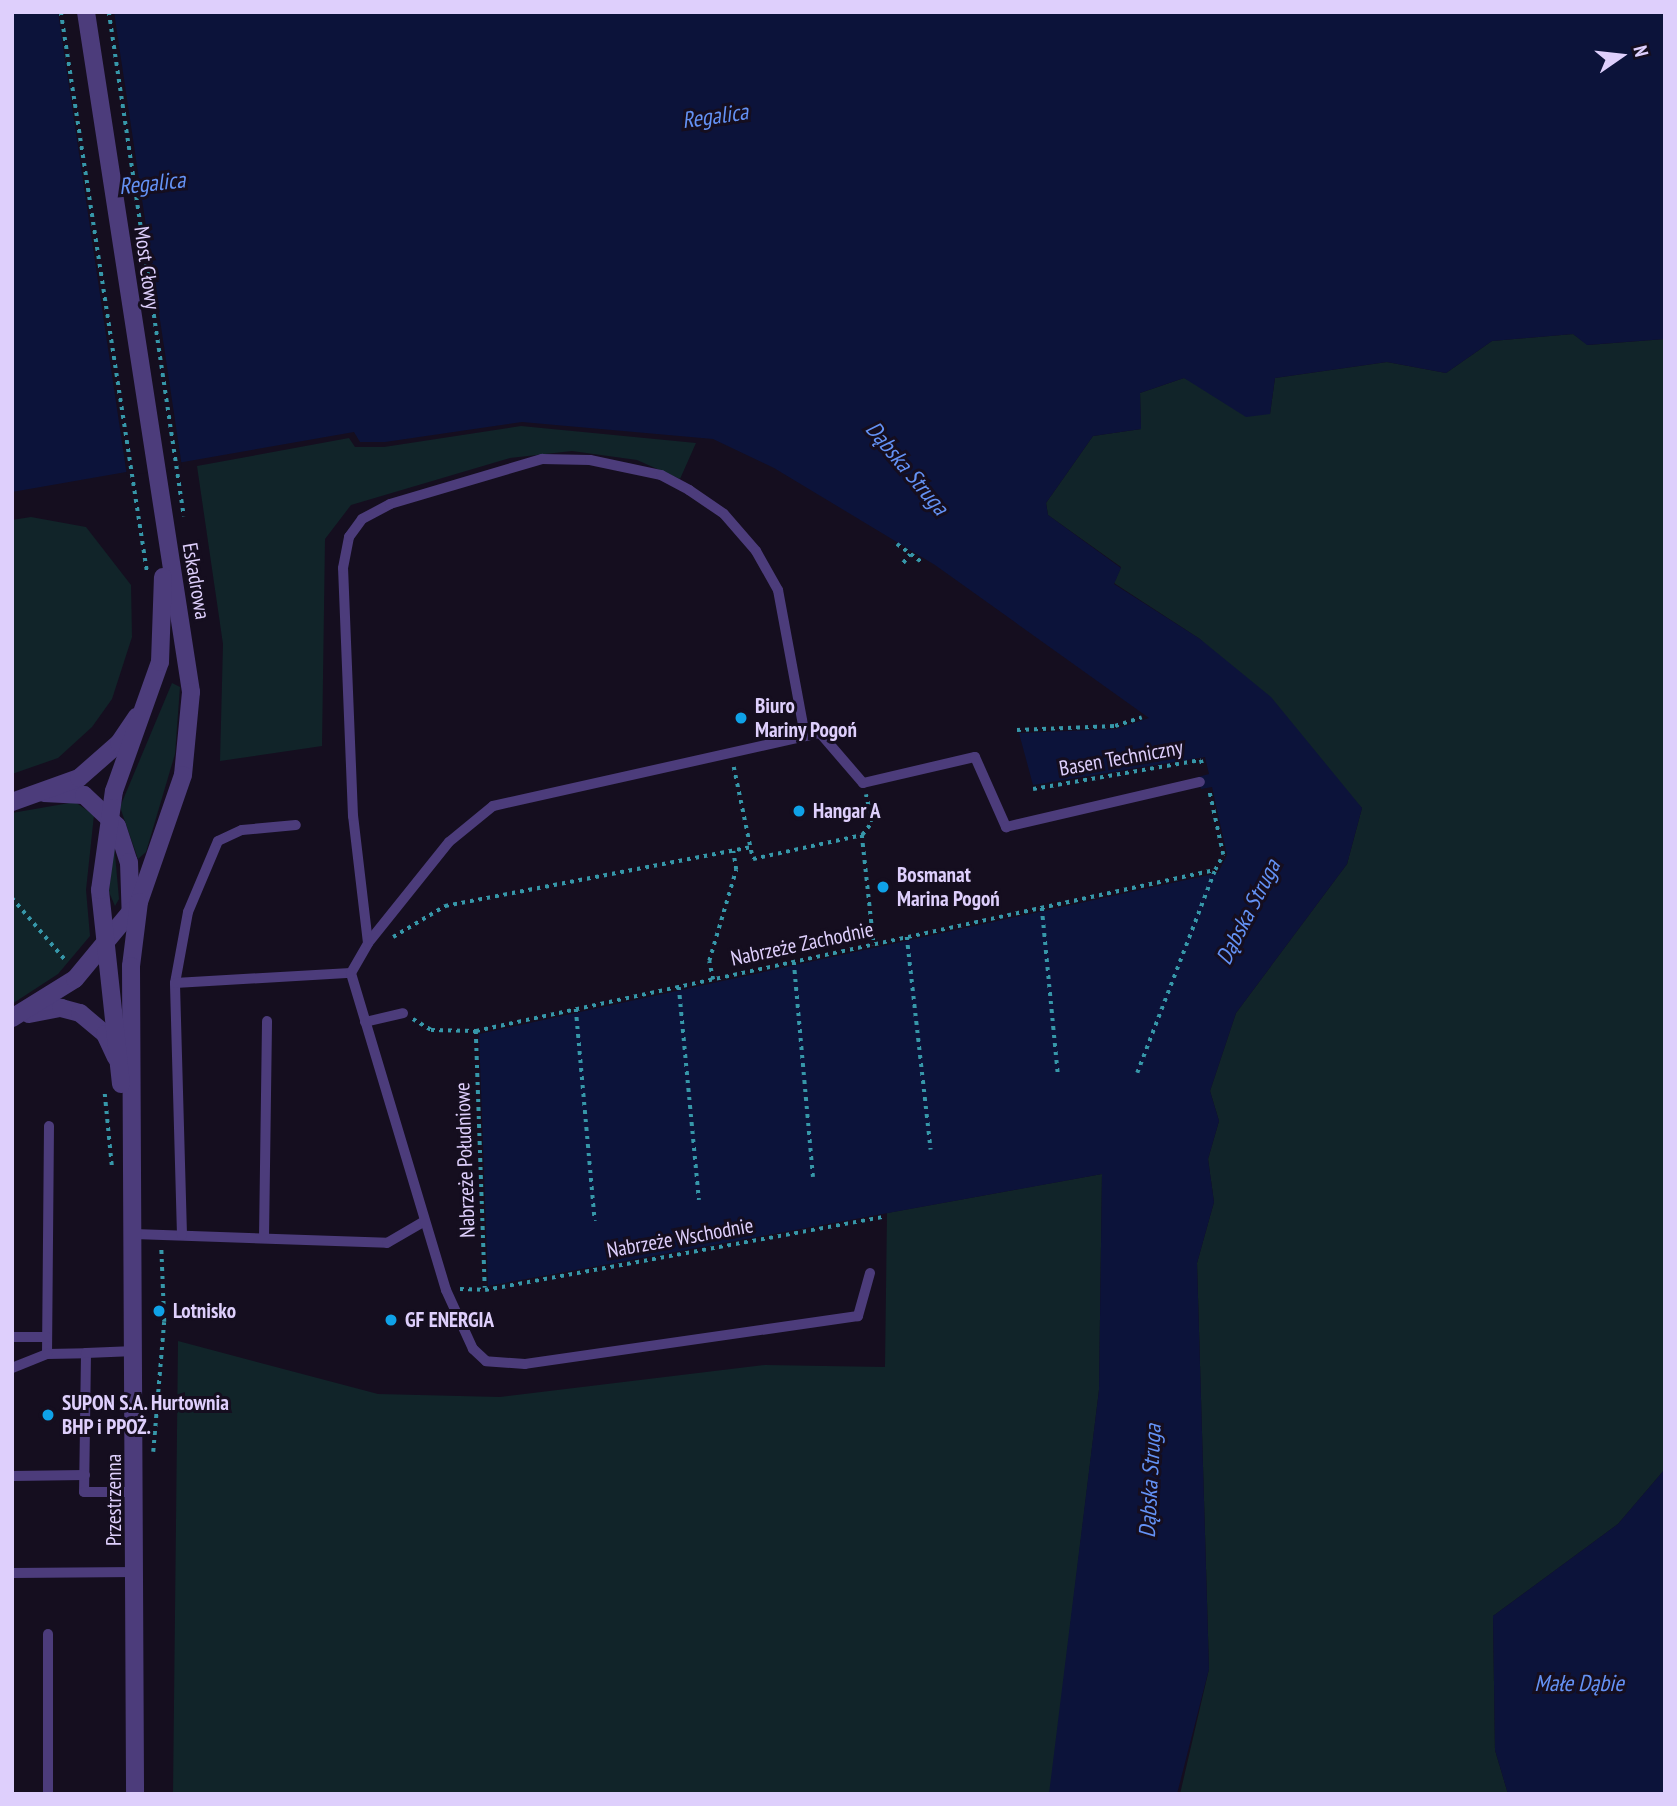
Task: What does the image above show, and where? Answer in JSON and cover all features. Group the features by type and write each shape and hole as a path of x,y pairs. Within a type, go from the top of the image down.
{"street":[{"name":"Most Cłowy","path":"86,12 156,490"},
{"name":"Eskadrowa","path":"131,1164 103,951 100,890 109,815 151,692 165,626 156,490"},
{"name":"Eskadrowa","path":"12,1018 75,979 103,951 131,913 146,878 191,737 186,648 156,490"},
{"name":"Eskadrowa","path":"12,802 44,793 98,765 151,692"},
{"name":"Eskadrowa","path":"44,793 84,795 109,815 129,862 132,952 131,1164"},
{"name":"Eskadrowa","path":"132,952 146,878"},
{"name":"Eskadrowa","path":"12,1018 61,1008 80,1013 105,1034 118,1062"},
{"name":"Przestrzenna","path":"131,1164 137,1351 135,1794"}],"lane":[{"path":"368,943 353,816 343,568 349,537 362,519 390,504 542,459 602,463 661,475 689,490 724,514 756,551 778,590 805,736"},
{"path":"870,1273 858,1316 503,1366 473,1349 446,1290 423,1222 351,973 368,943 449,842 493,806 820,733 863,783 975,757 1006,827 1202,778"},
{"path":"182,1235 175,983 188,912 218,841 242,830 296,825"},
{"path":"175,983 351,973"},
{"path":"365,1022 403,1013"},
{"path":"264,1238 267,1021"},
{"path":"47,1354 48,1126"},
{"path":"134,1234 387,1243 423,1222"},
{"path":"12,1337 47,1337"},
{"path":"12,1368 47,1354 137,1351"},
{"path":"86,1353 84,1492 137,1492"},
{"path":"12,1476 85,1475"},
{"path":"12,1573 137,1572"},
{"path":"48,1634 48,1794"}],"path":[{"path":"61,12 134,495"},
{"path":"109,12 181,489"},
{"path":"897,544 923,563"},
{"path":"903,563 910,554"},
{"path":"1017,730 1115,726 1142,717"},
{"path":"730,752 753,859 862,835 872,822 863,783"},
{"name":"Basen Techniczny","path":"1032,789 1202,760 1202,778"},
{"path":"1137,1073 1223,855 1209,789"},
{"path":"862,835 874,944"},
{"path":"368,943 387,940 445,906 751,847"},
{"path":"713,980 709,961 736,870 733,850"},
{"name":"Nabrzeże Zachodnie","path":"403,1013 431,1030 476,1031 1215,870"},
{"path":"12,898 65,959"},
{"path":"1042,908 1058,1074"},
{"path":"907,937 931,1150"},
{"path":"794,962 813,1177"},
{"path":"679,987 699,1200"},
{"path":"576,1009 595,1221"},
{"name":"Nabrzeże Południowe","path":"476,1031 485,1288"},
{"path":"104,1085 113,1181"},
{"name":"Nabrzeże Wschodnie","path":"446,1290 485,1288 883,1217"},
{"path":"137,1434 157,1434"}],"green space":[{"path":"1573,334 1588,345 1665,339 1665,1469 1618,1524 1493,1616 1495,1750 1508,1794 1180,1794 1209,1669 1197,1263 1214,1202 1208,1159 1219,1121 1210,1091 1236,1013 1347,864 1362,808 1200,639 1114,583 1121,567 1048,515 1046,503 1093,436 1141,429 1140,393 1184,378 1270,414 1275,378 1387,362 1446,373 1492,341"},
{"path":"521,426 696,443 680,479 637,460 572,451 510,458 351,505 325,539 322,746 220,761 223,644 197,466 349,438 355,447 384,447"},
{"path":"31,517 86,527 131,585 132,637 112,699 92,727 58,758 12,774 12,520"},
{"path":"172,683 180,687 175,754 146,852 138,859 120,807"},
{"path":"75,802 94,815 86,890 90,936 58,974 12,1004 12,813"},
{"path":"114,843 119,899 115,906 109,892"},
{"path":"1102,1174 1099,1390 1050,1794 173,1794 178,1341 378,1394 500,1397 765,1365 885,1367 887,1213"}],"water":[{"path":"12,12 1665,12 1665,339 1587,345 1573,334 1492,341 1446,373 1387,362 1275,378 1270,414 1246,417 1184,378 1140,393 1141,429 1093,436 1046,503 1048,515 1121,568 1114,584 1200,639 1271,697 1362,808 1347,864 1236,1013 1210,1091 1219,1121 1208,1159 1214,1202 1197,1263 1209,1669 1177,1794 1049,1794 1099,1390 1102,1174 488,1286 479,1034 1218,873 1227,855 1212,787 1201,789 1198,777 1209,774 1205,757 1033,785 1019,733 1116,729 1149,718 935,565 774,468 713,439 522,422 385,442 360,442 354,432 12,492"},
{"name":"Małe Dąbie","path":"1665,1469 1665,1794 1508,1794 1495,1750 1493,1616 1618,1524"}],"pier":[{"path":"58,12 114,12 182,467 127,476"}],"place":[{"name":"Biuro Mariny Pogoń","path":"741,718"},
{"name":"Hangar A","path":"799,811"},
{"name":"Bosmanat Marina Pogoń","path":"883,887"},
{"name":"Lotnisko","path":"159,1311"},
{"name":"GF ENERGIA","path":"391,1320"},
{"name":"SUPON S.A. Hurtownia BHP i PPOŻ.","path":"48,1415"}],"water label":[{"name":"Regalica","path":"715,116"},
{"name":"Regalica","path":"152,183"},
{"name":"Dąbska Struga","path":"907,468"},
{"name":"Dąbska Struga","path":"1248,912"},
{"name":"Dąbska Struga","path":"1150,1481"}]}
